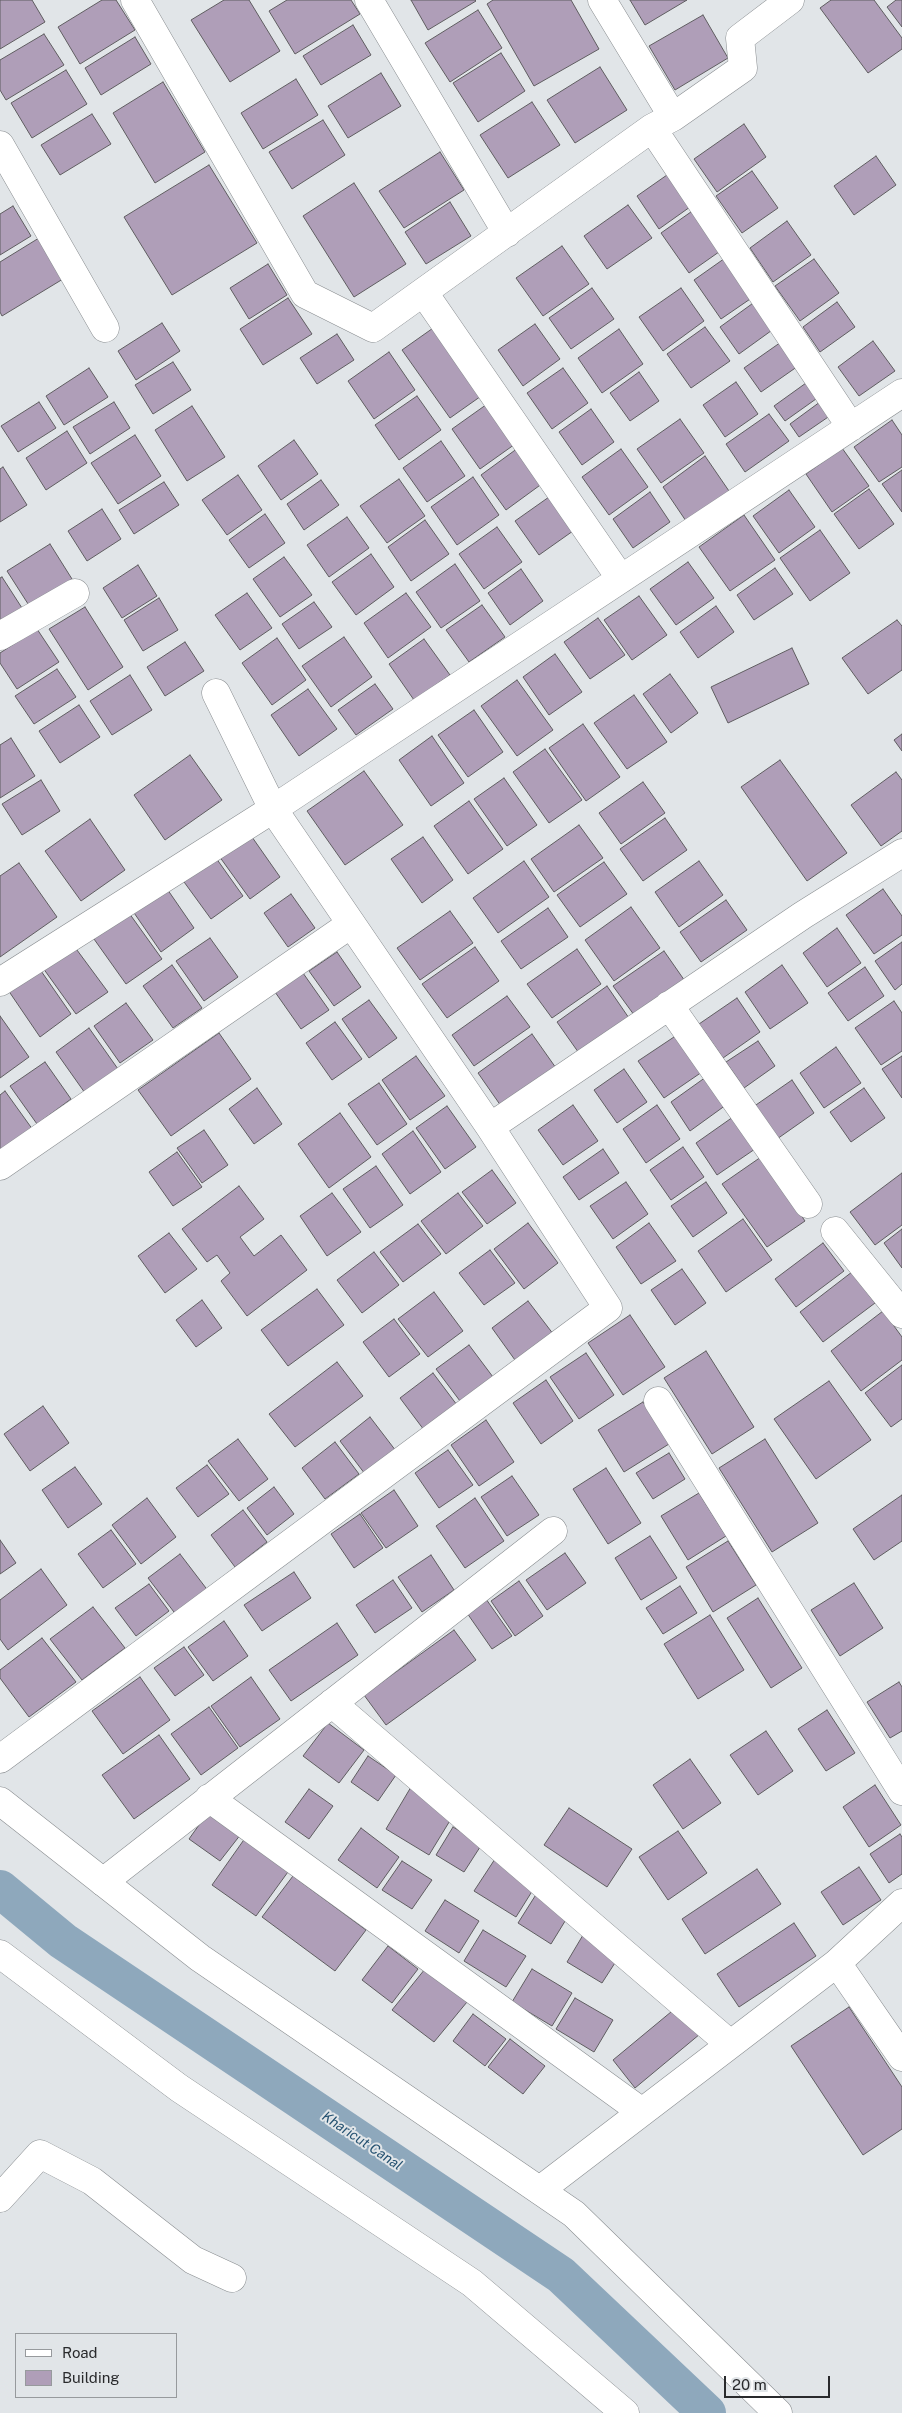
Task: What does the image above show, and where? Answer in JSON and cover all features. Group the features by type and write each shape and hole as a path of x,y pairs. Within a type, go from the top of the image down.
{"street":[{"path":"135,0 305,294 373,328 663,122 743,68 740,38 790,0"},
{"path":"369,0 507,233"},
{"path":"602,0 663,122 851,427"},
{"path":"0,145 105,328"},
{"path":"424,293 621,579"},
{"path":"0,982 273,809 902,393"},
{"path":"0,636 75,593"},
{"path":"0,1760 608,1308 490,1127 273,809 216,693"},
{"path":"490,1127 803,914 902,853"},
{"path":"0,1166 351,924"},
{"path":"669,1005 808,1204"},
{"path":"835,1231 902,1314"},
{"path":"658,1401 902,1791"},
{"path":"103,1882 554,1532"},
{"path":"332,1703 730,2044"},
{"path":"209,1798 642,2112"},
{"path":"0,1801 200,1958 574,2214 778,2413"},
{"path":"540,2190 837,1962 902,1903"},
{"path":"0,1954 179,2088 472,2283 625,2413"},
{"path":"837,1962 902,2057"},
{"path":"0,2198 40,2154 92,2181 193,2260 232,2278"}],"building":[{"path":"0,0 32,0 45,22 0,49"},
{"path":"102,0 116,0 135,30 80,64 58,27"},
{"path":"224,0 249,0 280,51 230,82 191,20"},
{"path":"287,0 351,0 360,14 295,54 269,11"},
{"path":"411,0 475,0 476,1 428,30"},
{"path":"493,0 571,0 599,49 534,86 487,4"},
{"path":"630,0 687,0 645,25"},
{"path":"831,0 874,0 902,38 902,49 868,73 820,8"},
{"path":"896,0 902,0 902,27 887,7"},
{"path":"478,10 502,48 450,82 425,43"},
{"path":"703,15 728,58 675,90 649,46"},
{"path":"353,25 371,55 321,85 303,56"},
{"path":"44,34 64,65 6,100 0,90 0,60"},
{"path":"135,37 151,64 101,95 85,68"},
{"path":"501,53 525,91 478,122 453,83"},
{"path":"600,67 627,110 575,143 547,100"},
{"path":"66,70 87,104 32,138 11,103"},
{"path":"381,73 401,106 348,138 328,106"},
{"path":"296,79 318,115 263,149 241,113"},
{"path":"163,82 205,152 155,183 113,113"},
{"path":"532,102 560,145 508,178 480,135"},
{"path":"92,114 111,144 60,175 41,145"},
{"path":"323,120 345,155 292,189 269,152"},
{"path":"744,124 766,157 717,192 694,159"},
{"path":"440,152 464,190 404,228 379,191"},
{"path":"876,156 896,185 854,215 834,186"},
{"path":"209,165 257,243 172,295 124,217"},
{"path":"752,171 778,208 742,233 716,196"},
{"path":"667,175 690,207 659,229 637,196"},
{"path":"354,183 406,264 354,297 303,216"},
{"path":"450,202 471,236 426,264 405,232"},
{"path":"628,205 652,238 607,269 584,236"},
{"path":"13,206 31,236 0,255 0,214"},
{"path":"698,207 726,247 689,273 661,233"},
{"path":"787,221 811,255 773,282 750,248"},
{"path":"39,238 63,279 2,316 0,312 0,262"},
{"path":"562,246 589,284 543,316 516,278"},
{"path":"728,256 756,295 721,319 694,280"},
{"path":"814,259 839,293 800,321 775,286"},
{"path":"268,264 287,295 249,319 230,288"},
{"path":"592,288 614,319 571,349 549,318"},
{"path":"681,288 704,321 663,351 639,317"},
{"path":"288,298 312,334 263,365 240,329"},
{"path":"756,301 775,328 739,354 720,327"},
{"path":"837,302 855,327 820,352 803,327"},
{"path":"162,323 180,351 136,380 118,351"},
{"path":"535,324 560,359 523,386 498,350"},
{"path":"436,326 484,394 450,418 402,350"},
{"path":"705,327 730,361 691,388 667,354"},
{"path":"619,329 643,364 602,393 578,358"},
{"path":"337,334 354,360 317,384 300,358"},
{"path":"784,340 801,364 761,392 744,368"},
{"path":"873,341 895,371 859,396 838,367"},
{"path":"389,352 415,390 374,419 348,381"},
{"path":"173,362 191,390 153,414 135,385"},
{"path":"89,368 108,397 64,425 46,396"},
{"path":"563,368 588,403 552,429 527,393"},
{"path":"639,372 659,401 630,421 610,393"},
{"path":"813,378 823,394 785,421 774,406"},
{"path":"736,382 758,414 725,437 703,405"},
{"path":"417,396 441,430 399,460 375,425"},
{"path":"824,399 834,413 799,437 790,424"},
{"path":"39,402 56,428 18,452 1,426"},
{"path":"114,402 130,428 90,454 73,427"},
{"path":"490,402 518,442 480,469 452,429"},
{"path":"192,406 225,457 187,481 155,430"},
{"path":"591,409 614,442 582,465 559,432"},
{"path":"769,414 789,441 745,472 726,444"},
{"path":"680,419 704,453 661,483 637,449"},
{"path":"892,420 902,435 902,467 879,482 854,447"},
{"path":"67,431 87,463 46,490 26,458"},
{"path":"135,435 161,476 118,504 91,463"},
{"path":"294,440 318,474 281,500 258,466"},
{"path":"441,441 465,476 427,502 403,468"},
{"path":"518,448 543,483 506,510 481,475"},
{"path":"842,448 869,486 832,512 806,474"},
{"path":"621,449 648,487 609,515 582,477"},
{"path":"705,456 729,491 686,521 663,487"},
{"path":"3,467 27,505 0,522 0,469"},
{"path":"902,470 902,512 882,484"},
{"path":"238,475 262,510 227,535 202,500"},
{"path":"473,477 499,515 457,545 431,507"},
{"path":"399,479 425,516 387,543 360,506"},
{"path":"321,480 339,505 304,530 287,504"},
{"path":"164,482 179,505 134,534 119,510"},
{"path":"869,489 894,524 859,549 834,514"},
{"path":"789,490 815,527 779,553 753,516"},
{"path":"650,492 670,522 633,548 613,519"},
{"path":"549,497 573,531 539,555 515,521"},
{"path":"102,509 121,539 87,561 68,531"},
{"path":"265,514 285,543 249,568 229,540"},
{"path":"744,515 775,560 730,591 699,547"},
{"path":"347,517 369,548 329,577 307,545"},
{"path":"425,520 449,554 411,581 388,547"},
{"path":"497,527 522,562 484,589 459,554"},
{"path":"820,530 850,573 810,601 780,558"},
{"path":"50,544 72,579 30,607 7,571"},
{"path":"371,554 394,587 356,615 332,582"},
{"path":"284,557 312,595 280,617 253,579"},
{"path":"688,562 714,598 676,625 650,589"},
{"path":"455,564 480,601 441,628 416,592"},
{"path":"138,565 157,596 122,618 103,588"},
{"path":"775,568 793,594 754,620 737,595"},
{"path":"521,569 543,601 510,625 488,593"},
{"path":"2,577 22,608 0,622 0,578"},
{"path":"247,593 272,628 240,650 215,615"},
{"path":"406,593 431,627 388,658 364,623"},
{"path":"639,596 667,635 632,660 604,620"},
{"path":"159,598 178,630 143,651 124,620"},
{"path":"314,602 332,627 299,649 282,624"},
{"path":"482,605 505,637 469,662 446,630"},
{"path":"716,606 734,632 698,658 680,632"},
{"path":"85,607 123,667 88,690 49,629"},
{"path":"598,618 625,655 590,679 564,642"},
{"path":"897,620 902,626 902,670 868,694 842,658"},
{"path":"37,629 59,662 17,689 0,663 0,653"},
{"path":"344,637 372,677 331,707 302,666"},
{"path":"277,638 306,680 272,705 242,663"},
{"path":"424,639 450,675 414,700 389,664"},
{"path":"185,642 204,671 165,696 147,667"},
{"path":"792,648 809,684 728,723 711,687"},
{"path":"555,654 582,692 549,715 523,677"},
{"path":"57,669 76,697 34,724 15,696"},
{"path":"670,674 698,713 671,733 643,694"},
{"path":"130,675 152,710 112,735 90,701"},
{"path":"517,680 553,730 517,756 481,706"},
{"path":"375,684 393,709 356,735 338,710"},
{"path":"308,689 337,729 299,756 271,715"},
{"path":"634,695 667,742 627,769 594,723"},
{"path":"79,705 100,737 60,763 39,731"},
{"path":"474,710 503,752 468,777 438,735"},
{"path":"583,724 620,777 586,801 549,748"},
{"path":"902,734 902,751 894,740"},
{"path":"432,736 464,783 431,806 399,760"},
{"path":"11,738 35,776 0,798 0,745"},
{"path":"545,749 582,800 549,823 513,772"},
{"path":"190,755 222,800 165,840 134,795"},
{"path":"780,760 847,853 807,881 741,787"},
{"path":"364,771 403,825 345,865 307,811"},
{"path":"896,772 902,780 902,831 881,846 851,805"},
{"path":"504,778 537,825 507,846 474,799"},
{"path":"41,780 60,811 22,835 2,804"},
{"path":"643,782 665,813 621,844 599,813"},
{"path":"469,801 503,849 468,874 434,826"},
{"path":"665,818 687,850 643,881 620,849"},
{"path":"90,819 125,870 81,901 45,851"},
{"path":"579,825 603,858 554,892 531,859"},
{"path":"245,827 280,877 250,899 214,849"},
{"path":"423,837 453,880 422,903 391,859"},
{"path":"211,851 243,896 211,919 179,875"},
{"path":"524,861 549,897 498,933 473,898"},
{"path":"699,861 723,895 679,927 655,892"},
{"path":"604,862 627,894 580,927 557,895"},
{"path":"19,863 57,917 0,957 0,876"},
{"path":"163,883 194,928 161,952 130,907"},
{"path":"883,889 902,916 902,935 874,954 846,915"},
{"path":"291,894 315,928 288,947 264,913"},
{"path":"726,900 747,930 701,962 680,932"},
{"path":"124,906 162,959 126,984 89,932"},
{"path":"631,907 660,948 614,981 585,940"},
{"path":"548,908 568,937 521,969 501,941"},
{"path":"450,911 473,943 420,980 397,948"},
{"path":"837,928 861,963 827,987 803,953"},
{"path":"210,938 238,977 204,1001 176,961"},
{"path":"902,942 902,984 895,990 875,961"},
{"path":"74,946 108,992 76,1014 43,968"},
{"path":"475,947 499,981 447,1018 422,984"},
{"path":"577,949 601,984 552,1018 527,984"},
{"path":"664,951 687,984 637,1019 613,986"},
{"path":"337,952 361,987 334,1006 309,971"},
{"path":"172,965 202,1008 173,1028 143,986"},
{"path":"782,965 808,1003 770,1029 745,992"},
{"path":"865,967 884,996 848,1021 828,993"},
{"path":"39,968 71,1014 40,1037 8,990"},
{"path":"303,973 329,1010 301,1029 275,992"},
{"path":"607,986 631,1021 581,1056 557,1022"},
{"path":"507,996 530,1027 474,1066 452,1035"},
{"path":"737,998 760,1032 723,1058 699,1024"},
{"path":"369,1000 397,1038 369,1058 342,1019"},
{"path":"894,1001 902,1013 902,1051 881,1065 855,1028"},
{"path":"126,1003 153,1040 120,1063 94,1026"},
{"path":"0,1016 29,1057 0,1078"},
{"path":"335,1022 362,1059 332,1080 306,1043"},
{"path":"89,1028 118,1069 85,1093 56,1052"},
{"path":"219,1033 251,1079 171,1136 138,1090"},
{"path":"532,1034 556,1068 501,1106 478,1073"},
{"path":"677,1035 702,1072 664,1098 638,1061"},
{"path":"758,1041 775,1066 744,1088 726,1062"},
{"path":"836,1047 861,1083 824,1108 800,1073"},
{"path":"416,1056 445,1096 410,1120 382,1080"},
{"path":"902,1056 902,1098 882,1069"},
{"path":"45,1062 71,1099 37,1124 10,1086"},
{"path":"624,1069 647,1102 617,1123 594,1090"},
{"path":"706,1077 726,1105 690,1131 671,1102"},
{"path":"792,1080 814,1113 777,1139 753,1107"},
{"path":"379,1083 407,1124 377,1145 348,1104"},
{"path":"257,1088 282,1124 254,1144 229,1109"},
{"path":"864,1088 885,1118 851,1142 830,1112"},
{"path":"5,1091 33,1130 0,1154 0,1095"},
{"path":"573,1105 598,1141 563,1165 538,1130"},
{"path":"657,1105 680,1139 646,1163 623,1129"},
{"path":"447,1106 476,1147 445,1169 416,1128"},
{"path":"340,1113 371,1157 329,1188 298,1144"},
{"path":"733,1117 755,1149 717,1175 696,1143"},
{"path":"204,1130 228,1165 202,1183 177,1148"},
{"path":"413,1131 441,1172 410,1194 382,1154"},
{"path":"683,1147 704,1177 671,1200 650,1170"},
{"path":"603,1149 619,1173 579,1200 563,1177"},
{"path":"177,1152 202,1187 173,1206 149,1172"},
{"path":"761,1157 805,1221 767,1247 722,1184"},
{"path":"376,1166 403,1205 370,1228 343,1189"},
{"path":"492,1170 516,1203 487,1224 462,1192"},
{"path":"902,1173 902,1225 875,1245 850,1212"},
{"path":"626,1182 648,1214 613,1239 590,1206"},
{"path":"706,1182 727,1213 693,1237 671,1206"},
{"path":"239,1186 264,1219 240,1237 254,1256 281,1235 307,1270 247,1316 221,1281 230,1273 217,1255 207,1262 182,1229"},
{"path":"332,1193 361,1232 327,1256 300,1216"},
{"path":"458,1193 483,1226 446,1254 421,1221"},
{"path":"743,1219 772,1260 726,1292 698,1251"},
{"path":"528,1223 558,1263 524,1289 494,1249"},
{"path":"649,1223 676,1261 641,1284 616,1247"},
{"path":"418,1224 441,1254 403,1282 380,1252"},
{"path":"902,1229 902,1268 884,1243"},
{"path":"169,1233 197,1269 165,1293 138,1256"},
{"path":"823,1243 844,1271 796,1307 775,1279"},
{"path":"490,1250 515,1283 484,1305 459,1273"},
{"path":"374,1252 399,1285 362,1313 337,1280"},
{"path":"682,1269 706,1303 675,1325 651,1290"},
{"path":"852,1272 875,1303 823,1342 800,1312"},
{"path":"317,1289 344,1325 288,1366 261,1330"},
{"path":"434,1292 463,1331 428,1357 398,1319"},
{"path":"202,1300 222,1328 196,1347 176,1320"},
{"path":"528,1301 557,1339 520,1367 492,1328"},
{"path":"883,1311 902,1337 902,1360 861,1391 831,1351"},
{"path":"630,1315 665,1367 623,1395 588,1343"},
{"path":"394,1319 420,1354 389,1377 363,1342"},
{"path":"469,1345 493,1377 460,1401 436,1369"},
{"path":"706,1351 754,1427 712,1454 664,1378"},
{"path":"586,1353 614,1395 579,1419 550,1377"},
{"path":"337,1362 363,1396 295,1447 269,1414"},
{"path":"902,1365 902,1419 891,1427 865,1393"},
{"path":"433,1373 457,1405 424,1430 400,1398"},
{"path":"546,1380 573,1421 541,1444 513,1403"},
{"path":"829,1381 871,1440 816,1479 774,1419"},
{"path":"643,1402 669,1444 624,1472 598,1430"},
{"path":"43,1406 69,1443 30,1471 4,1434"},
{"path":"370,1417 396,1451 365,1474 340,1441"},
{"path":"486,1420 514,1462 479,1486 451,1445"},
{"path":"238,1439 268,1479 239,1501 208,1461"},
{"path":"765,1439 818,1523 772,1552 719,1468"},
{"path":"335,1442 359,1474 325,1499 302,1468"},
{"path":"448,1450 473,1485 439,1508 415,1473"},
{"path":"669,1453 685,1479 653,1499 636,1473"},
{"path":"207,1465 229,1494 198,1517 176,1488"},
{"path":"75,1467 102,1504 68,1528 42,1490"},
{"path":"606,1468 641,1523 608,1544 573,1489"},
{"path":"512,1476 539,1515 507,1536 481,1497"},
{"path":"274,1487 294,1514 267,1535 247,1508"},
{"path":"394,1490 418,1526 386,1548 361,1513"},
{"path":"699,1493 726,1536 688,1560 661,1516"},
{"path":"902,1495 902,1541 874,1560 853,1529"},
{"path":"147,1498 176,1537 141,1564 112,1525"},
{"path":"475,1498 504,1541 465,1568 436,1526"},
{"path":"243,1510 267,1542 235,1567 211,1535"},
{"path":"360,1514 383,1548 354,1568 331,1534"},
{"path":"111,1530 136,1564 103,1588 78,1554"},
{"path":"650,1536 677,1578 641,1600 615,1558"},
{"path":"0,1540 16,1563 0,1574"},
{"path":"728,1541 756,1585 713,1612 686,1567"},
{"path":"565,1553 586,1583 547,1610 526,1580"},
{"path":"180,1554 209,1592 177,1616 148,1578"},
{"path":"431,1555 454,1590 422,1612 398,1577"},
{"path":"41,1569 67,1605 8,1650 0,1639 0,1600"},
{"path":"294,1572 311,1598 262,1631 244,1605"},
{"path":"393,1580 412,1608 375,1633 356,1605"},
{"path":"519,1581 543,1616 515,1636 491,1601"},
{"path":"854,1583 883,1628 840,1656 811,1610"},
{"path":"149,1584 169,1611 136,1636 115,1608"},
{"path":"680,1586 697,1613 663,1634 646,1608"},
{"path":"758,1598 802,1668 771,1688 727,1618"},
{"path":"486,1599 512,1636 492,1649 467,1613"},
{"path":"93,1607 125,1648 82,1680 50,1639"},
{"path":"710,1615 744,1670 698,1699 664,1644"},
{"path":"224,1621 248,1656 213,1681 188,1647"},
{"path":"337,1623 358,1655 291,1701 269,1670"},
{"path":"454,1630 476,1660 386,1725 364,1695"},
{"path":"42,1638 76,1682 29,1717 0,1678 0,1670"},
{"path":"184,1647 204,1675 175,1696 154,1668"},
{"path":"140,1677 170,1720 123,1754 92,1711"},
{"path":"251,1677 280,1719 240,1747 211,1706"},
{"path":"899,1682 902,1687 902,1731 890,1738 867,1702"},
{"path":"209,1707 238,1748 201,1775 171,1734"},
{"path":"827,1710 855,1753 826,1771 798,1729"},
{"path":"328,1723 364,1750 339,1783 303,1756"},
{"path":"766,1731 793,1771 758,1795 730,1755"},
{"path":"159,1735 190,1779 134,1819 102,1775"},
{"path":"368,1756 396,1775 378,1801 351,1782"},
{"path":"690,1759 721,1803 683,1829 653,1785"},
{"path":"875,1785 901,1825 869,1847 843,1807"},
{"path":"411,1787 454,1814 429,1855 386,1829"},
{"path":"309,1789 333,1806 309,1839 285,1822"},
{"path":"569,1808 632,1849 607,1887 544,1845"},
{"path":"209,1811 241,1834 220,1861 189,1839"},
{"path":"453,1827 482,1844 464,1872 436,1855"},
{"path":"361,1828 399,1857 377,1888 338,1860"},
{"path":"678,1831 707,1873 668,1900 639,1857"},
{"path":"248,1834 293,1865 256,1916 212,1885"},
{"path":"900,1834 902,1837 902,1874 889,1883 870,1854"},
{"path":"495,1859 536,1885 516,1917 474,1891"},
{"path":"402,1861 432,1880 412,1909 382,1890"},
{"path":"859,1867 881,1900 843,1925 821,1892"},
{"path":"757,1869 781,1904 705,1954 682,1919"},
{"path":"293,1876 366,1930 335,1971 262,1917"},
{"path":"537,1893 570,1913 551,1944 518,1923"},
{"path":"445,1900 479,1921 459,1953 425,1931"},
{"path":"794,1923 816,1956 739,2007 717,1974"},
{"path":"483,1930 526,1956 506,1987 464,1961"},
{"path":"586,1930 622,1952 602,1983 567,1962"},
{"path":"388,1946 418,1969 392,2003 362,1980"},
{"path":"425,1969 467,2002 434,2042 392,2010"},
{"path":"532,1969 572,1993 552,2026 512,2002"},
{"path":"575,1998 613,2020 594,2052 556,2029"},
{"path":"677,2007 700,2034 635,2088 613,2060"},
{"path":"849,2007 902,2087 902,2129 863,2155 791,2046"},
{"path":"473,2014 506,2039 485,2066 453,2041"},
{"path":"510,2039 545,2066 523,2094 488,2067"}],"waterway":[{"name":"Kharicut Canal","path":"0,1889 63,1941 561,2275 707,2413"}]}
